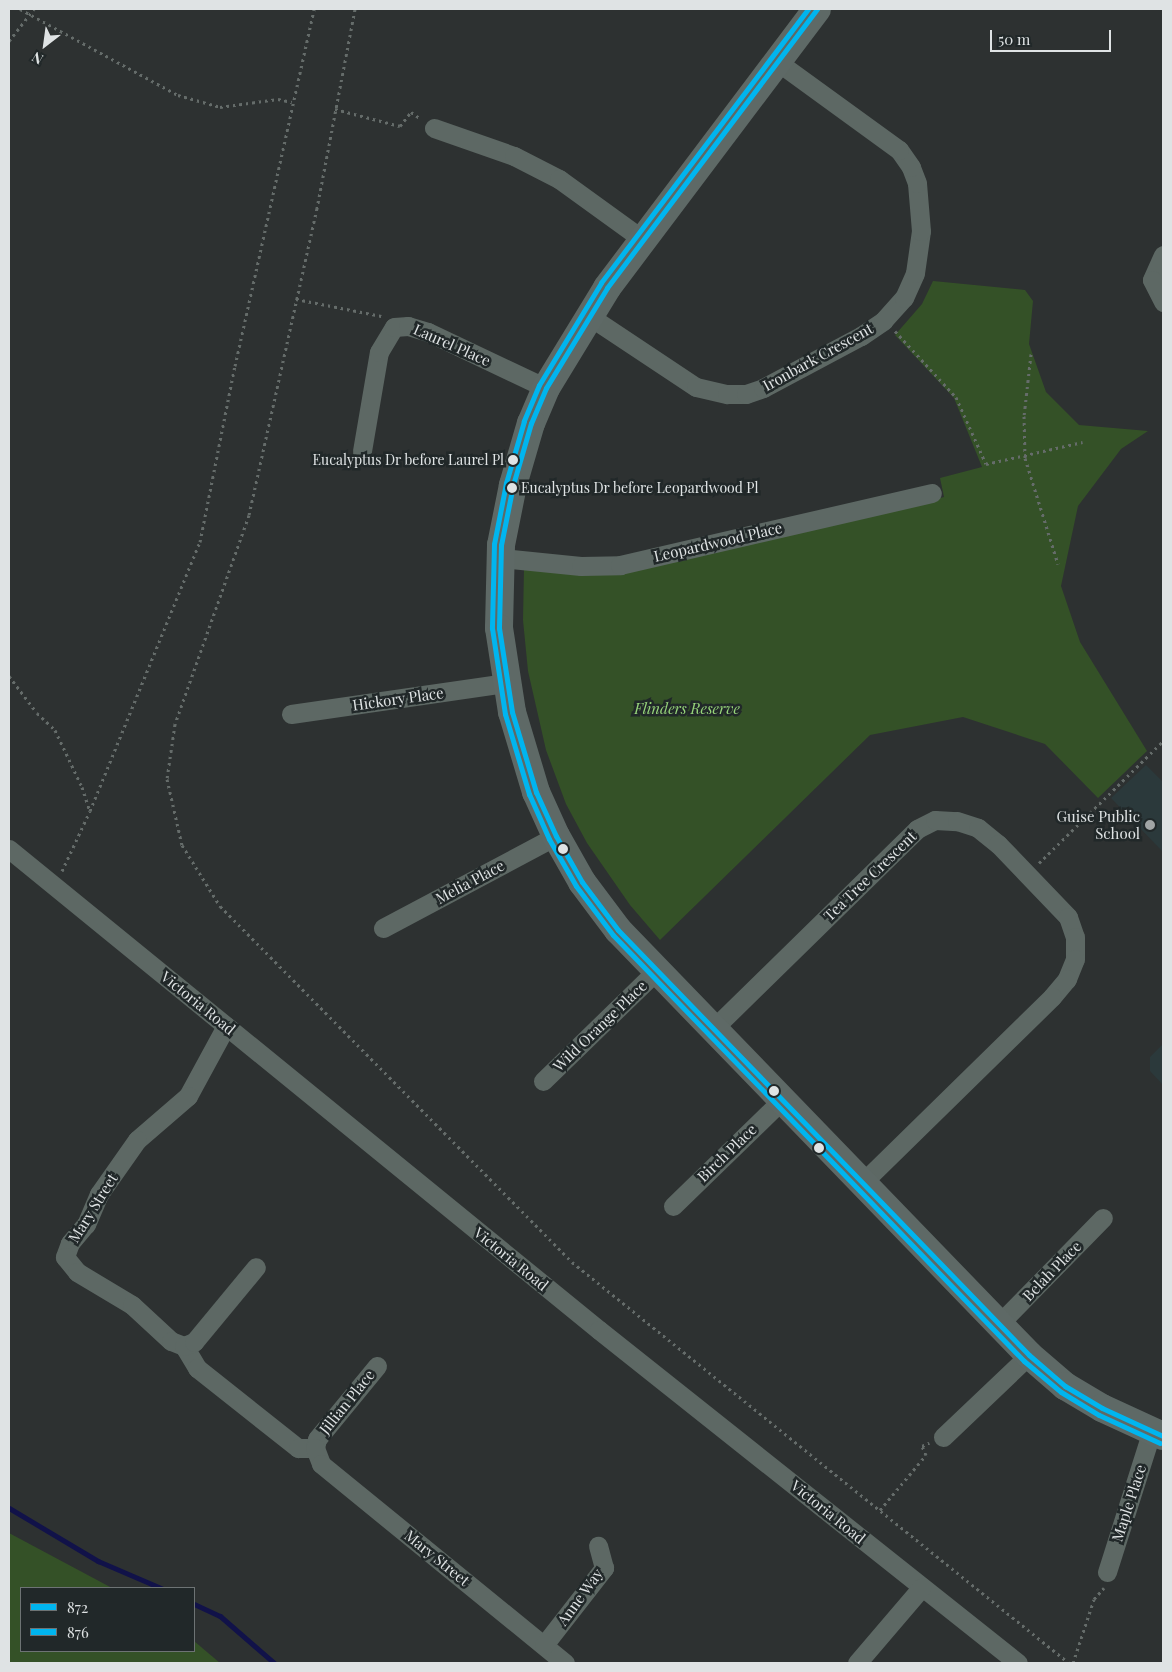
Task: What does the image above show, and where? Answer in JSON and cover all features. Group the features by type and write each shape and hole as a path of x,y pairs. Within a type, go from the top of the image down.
{"street":[{"path":"817,9 642,239 589,316 546,388 531,423 513,485 501,558 499,628 505,683 524,757 556,836 582,882 618,930 1029,1355 1065,1386 1157,1434"},
{"name":"Ironbark Crescent","path":"589,316 680,378 710,392 746,394 763,388 883,321 904,298 915,274 919,255 919,206 911,166 899,150 778,62"},
{"path":"434,128 514,156 559,179 642,239"},
{"path":"1163,255 1152,280 1163,302"},
{"name":"Laurel Place","path":"362,451 379,352 394,327 408,326 428,332 546,388"},
{"name":"Leopardwood Place","path":"501,558 581,566 620,565 932,492"},
{"name":"Hickory Place","path":"291,714 505,683"},
{"name":"Tea Tree Crescent","path":"713,1029 917,829 935,820 957,821 978,828 1068,917 1075,937 1075,960 1066,979 1052,998 862,1182"},
{"name":"Melia Place","path":"383,928 556,836"},
{"name":"Victoria Road","path":"9,850 921,1588 1018,1663"},
{"name":"Wild Orange Place","path":"543,1081 656,971"},
{"name":"Mary Street","path":"226,1026 188,1096 138,1140 99,1194 86,1224 70,1243 65,1257 77,1272 132,1305 171,1341 184,1346 197,1368 298,1448 316,1444 321,1464 565,1663"},
{"name":"Birch Place","path":"673,1206 782,1100"},
{"name":"Belah Place","path":"1000,1324 1103,1218"},
{"path":"184,1346 194,1342 256,1267"},
{"path":"943,1437 1029,1355"},
{"name":"Jillian Place","path":"316,1444 377,1366"},
{"name":"Maple Place","path":"1107,1572 1157,1434"},
{"name":"Anne Way","path":"544,1645 604,1568 598,1546"},
{"path":"857,1663 921,1588"}],"path":[{"path":"20,9 28,16 178,95 220,107 278,99 292,102"},
{"path":"9,41 34,9"},
{"path":"54,887 90,811 200,542 292,102 314,9"},
{"path":"355,9 296,299 249,515 174,724 167,779 182,845 220,906 572,1262 1069,1663"},
{"path":"335,109 400,126 411,112 434,128"},
{"path":"296,299 385,316 394,327"},
{"path":"883,321 956,396 986,464 1025,458 1083,442"},
{"path":"1031,354 1024,416 1025,458 1058,564"},
{"path":"9,676 37,713 55,730 82,787 90,811"},
{"path":"1027,875 1163,741"},
{"path":"880,1510 926,1455 922,1446 943,1437"},
{"path":"1073,1663 1094,1599 1103,1592 1107,1572"}],"shaded area":[{"name":"Guise Public School","path":"1146,765 1163,782 1163,852 1111,798"},
{"path":"1163,1044 1163,1085 1150,1071 1150,1057"}],"green space":[{"name":"Flinders Reserve","path":"933,281 1025,290 1033,301 1029,344 1046,392 1079,425 1148,431 1121,449 1078,506 1061,586 1080,642 1147,751 1098,798 1045,744 963,717 870,735 660,940 630,905 587,843 566,804 546,750 528,671 523,620 524,568 618,573 944,497 940,478 982,467 954,398 895,335 922,304"},
{"path":"9,1533 110,1587 20,1587 20,1652 195,1652 195,1642 220,1663 9,1663"}],"waterway":[{"path":"9,1508 98,1561 159,1587"},
{"path":"195,1604 220,1616 274,1663"}],"transit line":[{"name":"876","path":"808,9 601,283 539,385 524,421 506,483 494,544 492,628 505,714 529,794 549,839 576,886 613,935 1024,1361 1061,1392 1099,1415 1160,1443"},
{"name":"872","path":"817,9 607,288 546,388 531,423 513,485 501,545 499,628 512,712 536,792 556,836 582,882 618,930 1029,1355 1065,1386 1102,1408 1163,1436"}],"place":[{"name":"Eucalyptus Dr before Laurel Pl","path":"513,460"},
{"name":"Eucalyptus Dr before Leopardwood Pl","path":"512,488"},
{"name":"Guise Public School","path":"1150,825"}]}
